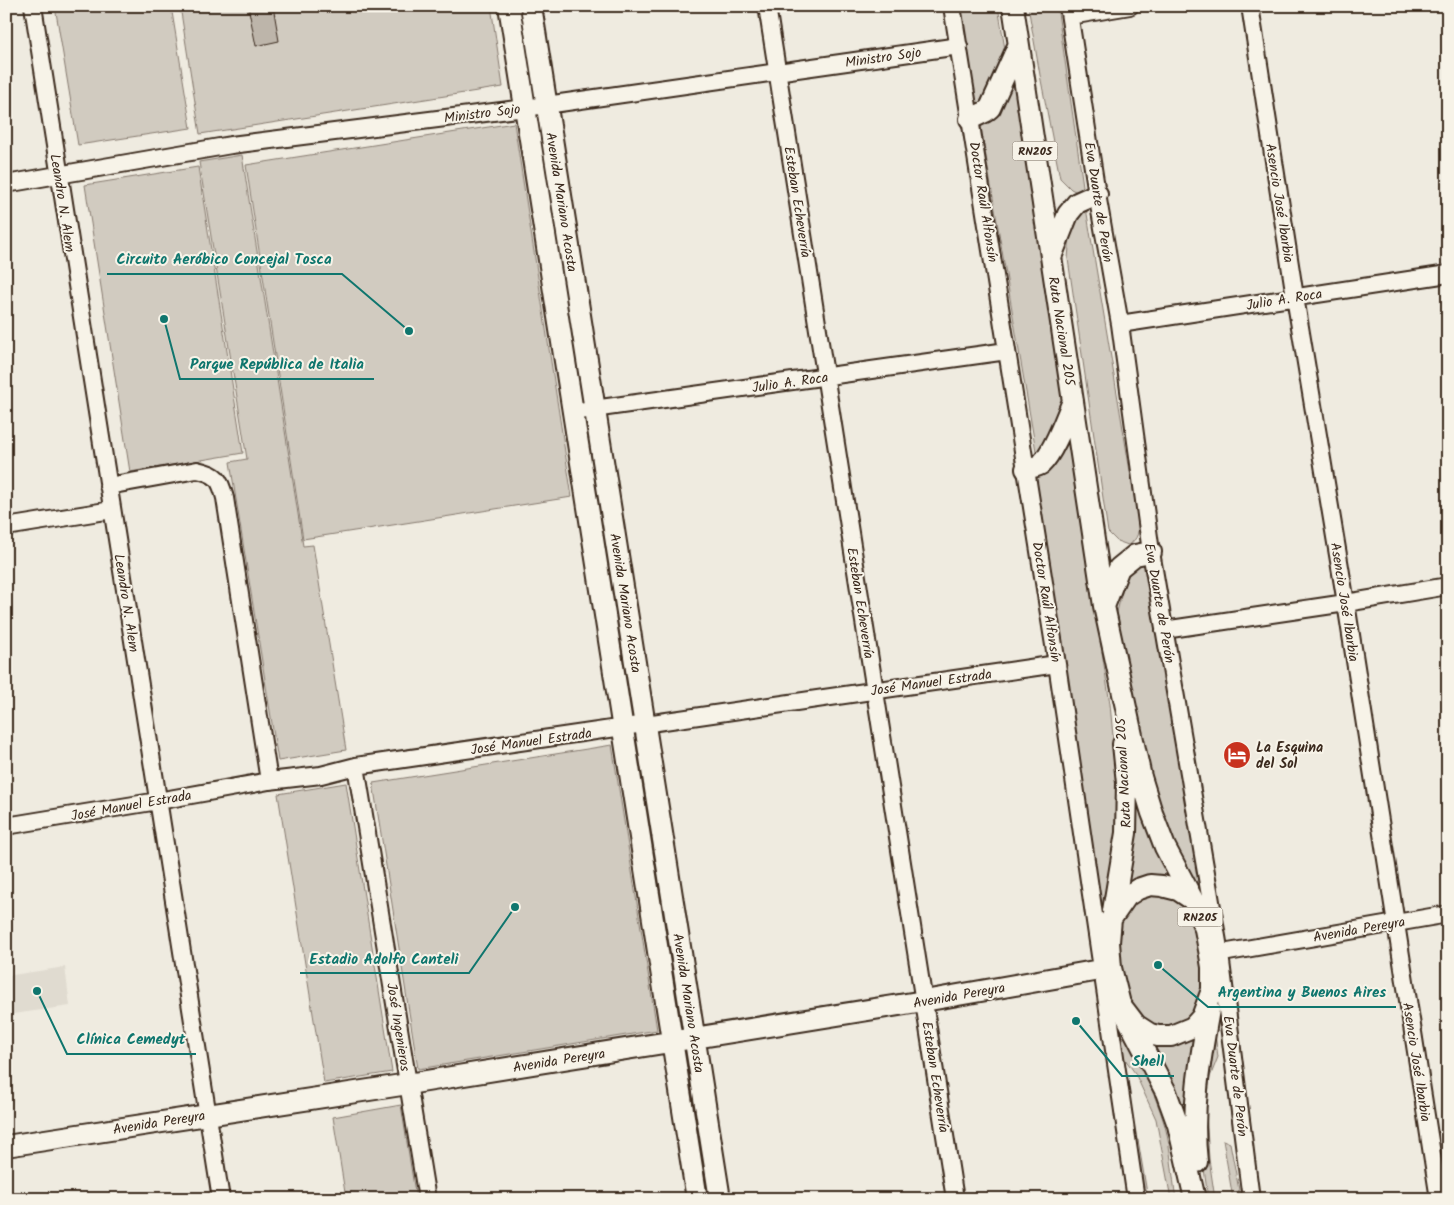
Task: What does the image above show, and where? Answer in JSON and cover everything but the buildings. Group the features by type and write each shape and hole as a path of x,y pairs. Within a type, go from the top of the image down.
{"main road":[{"name":"Avenida Mariano Acosta","path":"508,6 696,1199"},
{"name":"Avenida Mariano Acosta","path":"531,6 720,1199"},
{"name":"Ruta Nacional 205","path":"1013,6 1104,606 1114,655 1141,777 1152,813 1165,847 1193,900 1215,954 1212,966 1212,990 1199,1064 1195,1110 1194,1138 1201,1199"},
{"path":"970,119 990,108 1018,46"},
{"path":"1051,257 1068,214 1077,203 1097,194"},
{"path":"1026,469 1040,465 1046,457 1059,435 1073,400"},
{"path":"1104,606 1119,568 1135,555 1151,552"},
{"name":"Ruta Nacional 205","path":"1114,655 1126,784 1126,833 1111,919 1106,969 1120,1004 1166,1092 1178,1125 1194,1199"},
{"name":"RN205","path":"1111,919 1127,896 1138,889 1150,885 1178,890 1193,900"},
{"name":"Avenida Pereyra","path":"6,1146 672,1042 1106,969"},
{"name":"Ruta Nacional 205","path":"1120,1004 1136,1025 1150,1034 1171,1036 1193,1028 1202,1017 1212,990"}],"street":[{"name":"Leandro N. Alem","path":"33,6 221,1199"},
{"name":"Esteban Echeverría","path":"766,6 955,1199"},
{"name":"Doctor Raúl Alfonsín","path":"952,6 1106,969 1136,1199"},
{"path":"1069,11 1130,6"},
{"name":"Asencio José Ibarbia","path":"1250,6 1439,1199"},
{"name":"Eva Duarte de Perón","path":"1069,11 1097,194 1120,324 1151,552 1215,954 1251,1199"},
{"name":"Ministro Sojo","path":"6,184 231,144 525,108 959,46"},
{"name":"Julio A. Roca","path":"1120,324 1448,274"},
{"name":"Julio A. Roca","path":"572,412 1007,351"},
{"path":"108,486 197,470 211,473 221,482 269,781"},
{"path":"6,527 112,510"},
{"path":"1164,630 1448,586"},
{"name":"José Manuel Estrada","path":"6,826 269,781 321,775 356,766 1057,664"},
{"name":"José Ingenieros","path":"356,766 427,1199"},
{"name":"Avenida Pereyra","path":"1215,954 1448,914"}],"shaded area":[{"path":"55,6 171,6 191,128 78,145"},
{"path":"180,6 491,6 503,87 200,134"},
{"path":"516,6 521,6 533,80 528,81"},
{"path":"958,6 998,6 1007,62 987,101 975,109"},
{"path":"1028,6 1057,6 1083,186 1077,192 1060,178"},
{"path":"1014,74 1066,395 1062,415 1037,457 981,127 995,116"},
{"path":"514,123 572,497 303,539 246,165"},
{"path":"537,125 542,125 583,392 579,393"},
{"path":"242,155 303,546 313,545 346,750 278,761 230,462 247,459 199,162"},
{"path":"198,167 243,453 130,472 85,185"},
{"path":"1086,208 1138,519 1138,534 1128,545 1117,541 1108,532 1068,259 1070,233"},
{"path":"1068,430 1110,704 1116,769 1117,820 1112,873 1102,929 1033,475"},
{"path":"589,434 630,701 626,702 584,435"},
{"path":"1143,558 1208,921 1168,840 1134,722 1117,612 1125,580 1131,569"},
{"path":"612,745 657,1030 418,1069 373,783"},
{"path":"640,751 682,1018 678,1019 636,752"},
{"path":"1130,772 1182,887 1125,891"},
{"path":"346,783 392,1072 324,1083 278,794"},
{"path":"1159,892 1184,902 1201,938 1205,989 1196,1014 1171,1029 1145,1025 1127,1001 1116,945 1121,914 1134,901"},
{"path":"65,967 70,1006 6,1015 6,976"},
{"path":"1115,1018 1143,1071 1165,1126 1176,1199 1171,1199 1156,1119 1135,1073 1120,1052"},
{"path":"1213,1018 1218,1057 1210,1077 1206,1113 1209,1159 1215,1199 1208,1199 1202,1153 1202,1113"},
{"path":"1195,1033 1191,1145 1144,1037"},
{"path":"691,1070 711,1199 706,1199 686,1071"},
{"path":"401,1105 416,1199 346,1199 333,1117"},
{"path":"1138,1140 1148,1199 1143,1199 1133,1141"},
{"path":"1223,1140 1230,1143 1239,1190 1233,1199"}],"place":[{"name":"Parque República de Italia","path":"164,319"},
{"name":"Circuito Aeróbico Concejal Tosca","path":"409,331"},
{"name":"La Esquina del Sol","path":"1237,755"},
{"name":"Estadio Adolfo Canteli","path":"515,907"},
{"name":"Argentina y Buenos Aires","path":"1158,965"},
{"name":"Clínica Cemedyt","path":"37,991"},
{"name":"Shell","path":"1076,1021"}]}
